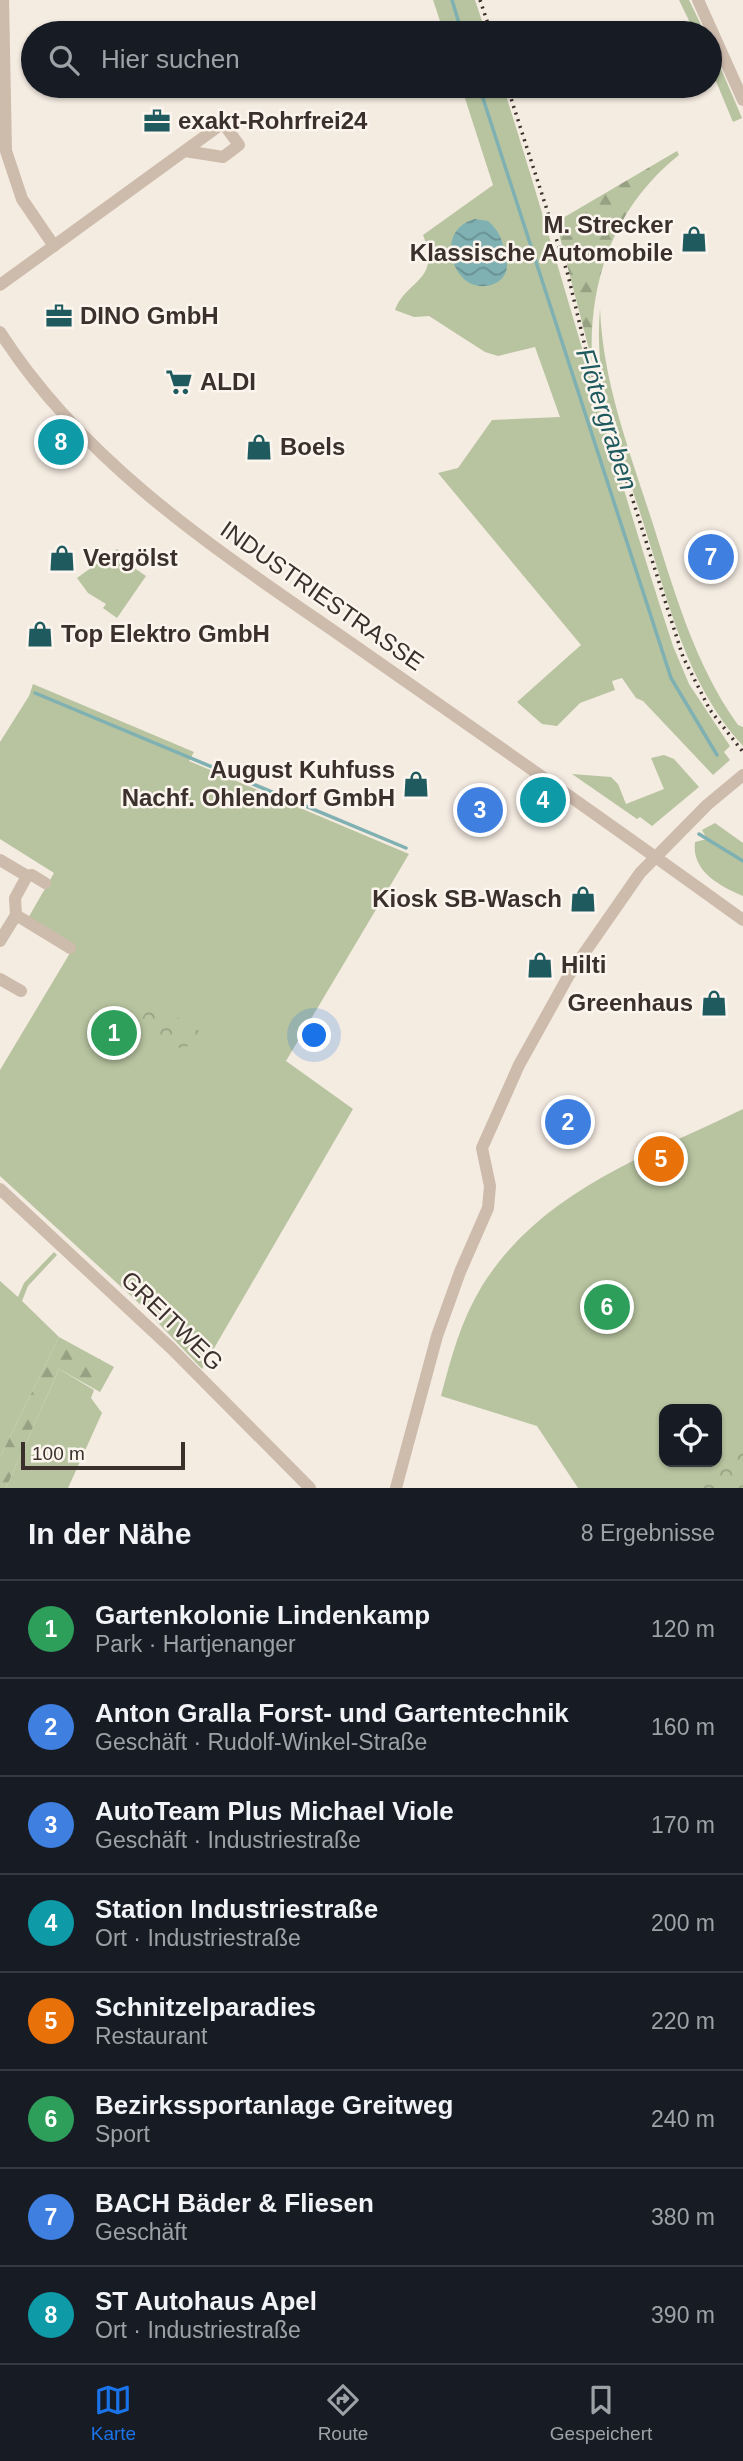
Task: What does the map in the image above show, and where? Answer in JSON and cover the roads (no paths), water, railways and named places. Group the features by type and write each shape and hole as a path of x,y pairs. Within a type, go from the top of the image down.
{"street":[{"path":"3,0 6,151 22,199 54,246"},
{"path":"698,0 707,21"},
{"path":"722,53 743,100"},
{"path":"0,285 185,151"},
{"name":"INDUSTRIESTRASSE","path":"0,332 58,410 105,459 152,499 250,573 743,920"},
{"path":"396,1488 437,1336 460,1272 488,1208 489,1178 482,1148 519,1065 548,1010 587,947 654,857 743,775"},
{"path":"0,860 45,883"},
{"path":"0,941 16,915 15,898 27,876"},
{"path":"16,915 70,948"},
{"path":"0,979 21,991"},
{"name":"GREITWEG","path":"0,1189 171,1348 310,1488"}],"water":[{"path":"475,219 488,221 496,229 506,259 507,268 504,275 500,280 485,286 477,286 463,278 451,252 454,235 459,228"}],"waterway":[{"name":"Flötergraben","path":"452,0 458,21"},
{"name":"Flötergraben","path":"483,98 671,678 717,755"},
{"path":"35,693 406,848"},
{"name":"Flötergraben","path":"699,834 743,861"}],"railway":[{"path":"480,0 487,21"},
{"path":"511,98 568,275 589,363 683,657 710,710 743,752"}],"place":[{"name":"exakt-Rohrfrei24","path":"157,121"},
{"name":"M. Strecker Klassische Automobile","path":"694,239"},
{"name":"DINO GmbH","path":"59,316"},
{"name":"ALDI","path":"179,382"},
{"name":"ST Autohaus Apel","path":"61,442"},
{"name":"Boels","path":"259,447"},
{"name":"BACH Bäder & Fliesen","path":"711,557"},
{"name":"Vergölst","path":"62,558"},
{"name":"Top Elektro GmbH","path":"40,634"},
{"name":"August Kuhfuss Nachf. Ohlendorf GmbH","path":"416,784"},
{"name":"Station Industriestraße","path":"543,800"},
{"name":"AutoTeam Plus Michael Viole","path":"480,810"},
{"name":"Kiosk SB-Wasch","path":"583,899"},
{"name":"Hilti","path":"540,965"},
{"name":"Greenhaus","path":"714,1003"},
{"name":"Gartenkolonie Lindenkamp","path":"114,1033"},
{"name":"Anton Gralla Forst- und Gartentechnik","path":"568,1122"},
{"name":"Schnitzelparadies","path":"661,1159"},
{"name":"Bezirkssportanlage Greitweg","path":"607,1307"}]}
